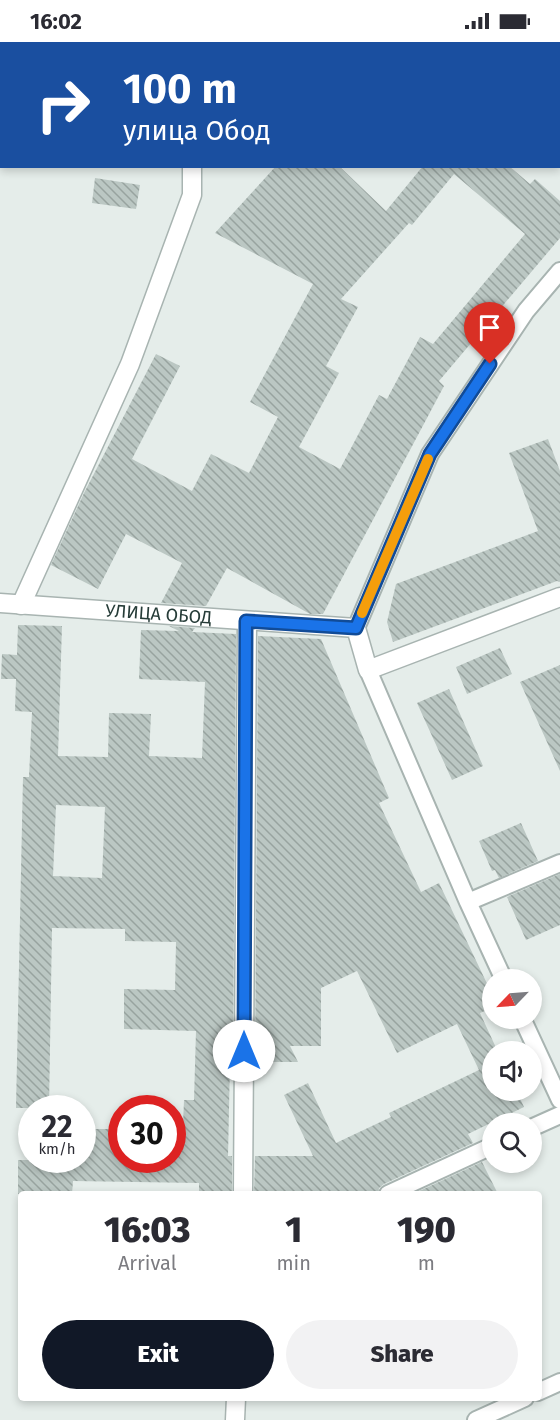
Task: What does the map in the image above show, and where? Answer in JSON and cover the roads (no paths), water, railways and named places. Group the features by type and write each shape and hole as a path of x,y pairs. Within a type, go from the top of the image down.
{"street":[{"path":"21,605 130,364 192,195 192,168"},
{"path":"356,628 368,670 560,597"},
{"name":"УЛИЦА ОБОД","path":"0,603 356,628"},
{"path":"243,1191 246,621"},
{"path":"235,1420 236,1401"}],"lane":[{"path":"356,628 430,454 526,311 560,271"},
{"path":"368,670 499,969"},
{"path":"468,902 560,863"},
{"path":"527,1029 560,1100"},
{"path":"542,1123 560,1115"},
{"path":"394,1191 482,1151"},
{"path":"542,1390 560,1382"},
{"path":"476,1420 518,1401"}]}
